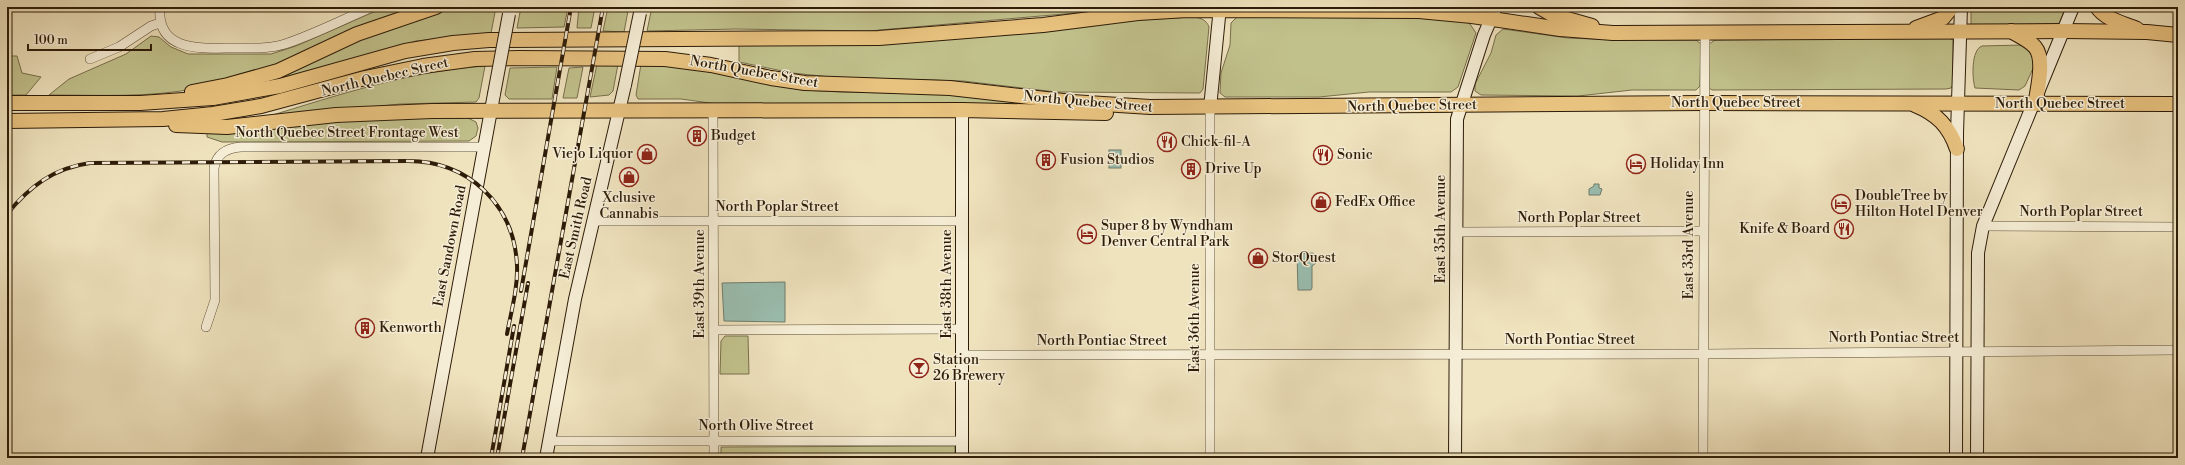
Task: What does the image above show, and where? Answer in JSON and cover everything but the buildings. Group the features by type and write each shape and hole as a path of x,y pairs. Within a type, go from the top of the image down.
{"main road":[{"path":"69,104 177,94 254,78 290,66 357,34 436,7"},
{"path":"1129,7 1187,10"},
{"path":"1539,7 1553,15 1613,33"},
{"path":"1898,32 1938,20 1948,14 1952,7"},
{"path":"2097,7 2104,15 2111,19 2147,32"},
{"name":"North Quebec Street","path":"7,103 156,103 224,97 280,86 401,52 476,41 891,37 1043,25 1138,13 1219,8 1494,13 1560,29 1613,33 2064,31 2147,32 2178,36"},
{"path":"2011,31 2031,43 2038,53 2039,75 2035,102"},
{"name":"North Quebec Street","path":"7,121 183,118 231,112 267,105 366,78 423,66 475,59 519,58 648,58 680,60 805,83 950,88 1079,103 1150,108 1704,103 2035,102 2178,104"},
{"path":"1911,103 1938,116 1951,133 1957,148"},
{"path":"123,119 180,126 227,127 364,113 620,110 962,110 1115,113 1133,112 1150,108"}],"street":[{"path":"160,7 160,23 170,38 185,46 203,48 269,47 286,44 372,7"},
{"path":"1956,458 1957,148 1960,7"},
{"path":"1977,458 1978,253 1983,226 2073,7"},
{"name":"East 36th Avenue","path":"1210,458 1210,108 1219,8"},
{"name":"East Sandown Road","path":"426,458 509,10"},
{"name":"East Smith Road","path":"546,458 573,306 620,110 640,10"},
{"name":"East 35th Avenue","path":"1456,458 1455,354 1457,119 1460,105 1484,35 1494,13"},
{"path":"90,59 118,47 146,29 160,23"},
{"name":"East 33rd Avenue","path":"1703,458 1705,33"},
{"name":"East 39th Avenue","path":"713,110 714,458"},
{"name":"East 38th Avenue","path":"962,110 962,458"},
{"name":"North Quebec Street Frontage West","path":"206,327 215,300 214,168 218,156 226,149 241,147 484,147"},
{"name":"North Poplar Street","path":"593,221 962,221"},
{"name":"North Poplar Street","path":"1983,226 2178,227"},
{"name":"North Poplar Street","path":"1456,232 1703,231"},
{"path":"714,330 962,329"},
{"name":"North Pontiac Street","path":"962,355 1703,354 2178,350"},
{"name":"North Olive Street","path":"549,441 962,440"}],"green space":[{"path":"385,7 424,7 312,53 256,73 198,88 143,95 49,95 69,79 126,54 151,36 159,37 171,47 188,54 271,54 296,46"},
{"path":"456,7 496,7 491,33 416,41 278,81 277,76 307,65 349,44"},
{"path":"521,7 568,7 564,27 517,28"},
{"path":"579,7 595,7 591,28 577,28"},
{"path":"608,7 627,7 628,11 624,32 603,31"},
{"path":"652,7 1087,8 1087,12 868,31 736,29 647,31"},
{"path":"1971,7 2066,7 2059,24 1971,25"},
{"path":"1189,17 1203,20 1209,27 1203,89 1200,93 1056,92 963,81 831,77 792,73 739,62 739,44"},
{"path":"1237,17 1417,18 1466,22 1470,24 1476,33 1458,87 1451,92 1369,92 1319,97 1225,97 1220,93 1221,73 1230,45 1231,23"},
{"path":"1503,29 1568,38 1616,40 1696,40 1701,44 1700,86 1696,90 1632,90 1578,96 1481,95 1475,91 1475,84 1491,53 1496,35"},
{"path":"1949,38 1953,40 1953,85 1951,88 1712,90 1709,88 1709,44 1715,40"},
{"path":"2022,45 2029,48 2035,64 2025,86 2019,90 1975,88 1973,65 1978,49 1982,46"},
{"path":"7,56 17,56 22,73 41,77 26,95 7,95"},
{"path":"597,64 618,64 613,91 609,95 590,97"},
{"path":"641,64 688,67 802,90 946,94 1044,105 717,104 681,99 638,99 636,95"},
{"path":"485,66 479,98 476,102 400,104 266,117 374,85 429,73"},
{"path":"557,67 552,99 509,99 505,95 510,68"},
{"path":"583,67 577,98 563,98 569,68"},
{"path":"347,118 468,118 476,122 478,128 476,136 469,141 222,142 207,137 207,130"},
{"path":"725,336 748,336 749,374 720,374 721,341"},
{"path":"955,446 955,458 721,458 721,447"}],"shaded area":[{"path":"1109,150 1121,150 1121,168 1109,168"},
{"path":"1594,184 1599,184 1599,188 1602,189 1600,195 1589,195 1589,189 1594,186"},
{"path":"1313,253 1316,256 1316,263 1312,266 1312,288 1311,290 1298,290 1297,254"},
{"path":"785,282 785,322 724,321 722,283"}],"railway":[{"path":"521,291 571,7"},
{"path":"522,458 603,7"},
{"path":"7,214 25,195 44,180 65,169 90,163 408,161 430,163 450,169 468,178 484,190 497,205 507,223 514,243 517,265 515,291 507,334"},
{"path":"497,458 528,283"},
{"path":"491,458 514,326"}],"place":[{"name":"Budget","path":"697,136"},
{"name":"Chick-fil-A","path":"1167,142"},
{"name":"Viejo Liquor","path":"647,154"},
{"name":"Sonic","path":"1323,155"},
{"name":"Fusion Studios","path":"1046,160"},
{"name":"Holiday Inn","path":"1636,164"},
{"name":"Drive Up","path":"1191,169"},
{"name":"Xclusive Cannabis","path":"629,177"},
{"name":"FedEx Office","path":"1321,202"},
{"name":"DoubleTree by Hilton Hotel Denver","path":"1841,204"},
{"name":"Knife & Board","path":"1844,229"},
{"name":"Super 8 by Wyndham Denver Central Park","path":"1087,234"},
{"name":"StorQuest","path":"1258,258"},
{"name":"Kenworth","path":"365,328"},
{"name":"Station 26 Brewery","path":"919,368"}]}
